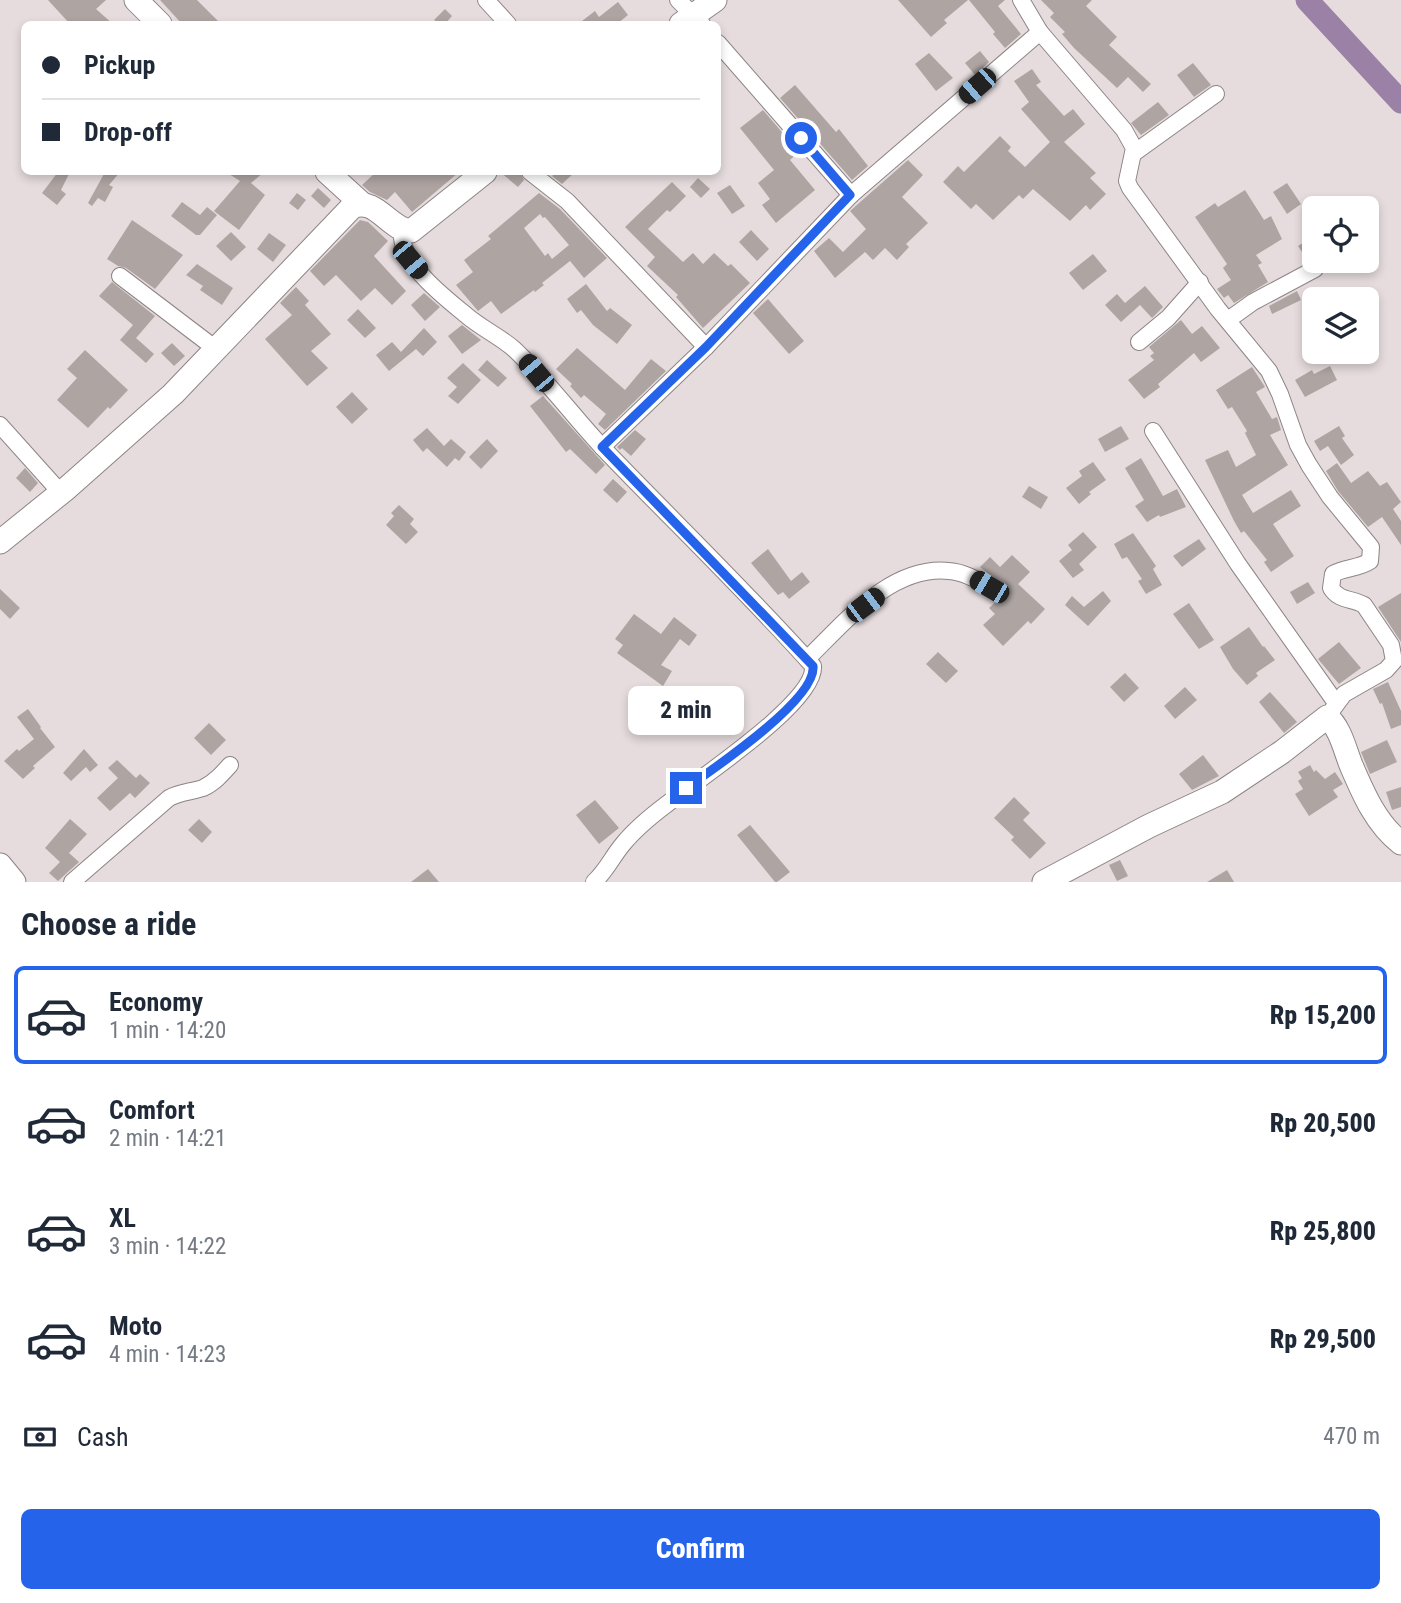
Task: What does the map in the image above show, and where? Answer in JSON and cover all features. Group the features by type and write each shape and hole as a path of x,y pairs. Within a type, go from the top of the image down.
{"street":[{"path":"136,0 157,21"},
{"path":"486,0 505,21"},
{"path":"689,16 715,0"},
{"path":"1021,0 1040,32 1124,130 1134,153 1128,181 1130,188 1275,381 1298,446 1330,498 1371,547 1370,561 1363,566 1341,569 1333,574 1331,589 1341,599 1357,601 1364,605 1391,646 1394,661 1386,670 1344,694 1331,710 1282,752 1222,792 1044,882"},
{"path":"602,447 706,347 850,195 1040,32"},
{"path":"721,46 850,195"},
{"path":"1134,153 1216,94"},
{"path":"330,175 361,203 407,232 416,229 481,175"},
{"path":"534,175 561,194 706,347"},
{"path":"0,542 61,493 173,394 346,213 361,203"},
{"path":"402,230 404,251 428,281 475,323 512,347 602,447 813,666 814,673 784,712 737,752 643,823 594,882"},
{"path":"1228,320 1253,302 1307,273"},
{"path":"121,275 216,349"},
{"path":"1139,342 1168,318 1200,282"},
{"path":"0,425 61,493"},
{"path":"1153,431 1331,710 1360,784 1377,818 1401,843"},
{"path":"807,659 851,615 893,584 917,574 951,571 970,576 989,587"},
{"path":"72,882 169,798 203,788 216,780 230,765"},
{"path":"0,865 14,882"}],"building":[{"path":"48,0 106,0 96,9 110,21 67,21"},
{"path":"160,0 197,0 218,21 179,21"},
{"path":"898,0 968,0 944,20 947,23 931,37"},
{"path":"969,0 1005,0 998,6 1021,34 1005,48"},
{"path":"1041,0 1092,0 1086,6 1117,37 1109,45 1151,84 1143,92 1128,77 1117,88 1074,48 1062,34 1065,32 1050,17 1054,13"},
{"path":"618,2 628,15 621,21 582,21 595,11 599,17"},
{"path":"445,9 452,16 448,21 434,20"},
{"path":"980,51 989,62 975,75 965,63"},
{"path":"929,53 953,78 936,91 915,64"},
{"path":"1193,63 1211,85 1194,97 1177,75"},
{"path":"1032,69 1041,82 1036,85 1064,116 1073,109 1085,124 1064,142 1096,173 1090,178 1106,194 1090,210 1086,205 1070,221 1033,189 1023,199 1019,195 993,220 976,204 971,209 943,182 958,166 964,172 1000,136 1011,147 1008,151 1025,167 1050,142 1021,109 1029,102 1014,81"},
{"path":"795,85 836,132 839,129 868,166 852,180 780,98"},
{"path":"1158,102 1169,115 1141,135 1131,123"},
{"path":"763,110 799,152 790,160 815,190 776,223 762,205 770,199 758,183 774,170 740,128"},
{"path":"908,160 923,175 902,197 928,223 906,244 909,247 897,260 885,248 873,260 865,252 835,278 814,251 829,238 843,252 866,229 850,211"},
{"path":"56,175 68,175 61,190 66,194 57,205 42,193"},
{"path":"103,175 117,175 109,185 113,187 105,202 98,198 92,206 88,203"},
{"path":"231,175 260,175 251,183 265,195 239,230 214,211 240,181"},
{"path":"373,175 455,175 412,212 395,192 387,200 362,185"},
{"path":"504,175 522,175 524,180 518,187"},
{"path":"553,175 572,175 562,184"},
{"path":"698,178 710,189 701,198 690,187"},
{"path":"672,182 686,196 648,229 683,262 693,253 703,264 714,253 728,266 731,264 750,283 703,328 676,297 678,295 647,266 655,257 625,227"},
{"path":"1287,183 1301,204 1287,214 1273,192"},
{"path":"730,185 745,206 732,214 717,193"},
{"path":"318,188 331,200 324,208 311,196"},
{"path":"1245,190 1264,220 1271,216 1282,239 1256,255 1262,263 1258,265 1268,282 1234,303 1228,295 1224,298 1217,289 1231,280 1223,268 1227,264 1195,217 1215,203 1218,207"},
{"path":"297,193 306,200 298,210 289,203"},
{"path":"539,193 560,209 607,258 584,278 570,261 535,292 534,290 501,314 491,301 478,311 456,285 473,272 464,260 491,239 488,236","holes":["540,214 545,217 569,245 552,259 548,253 545,256 524,228"]},
{"path":"182,202 200,215 207,207 217,215 200,235 196,235 171,216"},
{"path":"132,220 183,255 155,289 126,268 107,259"},
{"path":"360,220 368,222 388,241 374,256 406,291 392,305 375,288 361,301 336,275 324,286 310,271"},
{"path":"751,230 769,249 757,261 739,242"},
{"path":"231,232 246,247 231,261 216,246"},
{"path":"269,233 286,245 273,262 257,249"},
{"path":"1093,254 1107,271 1083,290 1069,273"},
{"path":"197,264 233,288 222,305 200,290 203,286 186,275"},
{"path":"112,282 155,316 136,338 154,354 146,363 120,340 133,325 99,296"},
{"path":"586,284 607,311 610,308 632,325 617,344 593,325 581,310 577,313 567,299"},
{"path":"1145,286 1163,307 1152,318 1140,305 1121,322 1105,305 1117,294 1125,303"},
{"path":"296,287 309,301 305,305 331,334 311,351 328,368 307,386 265,339 292,315 280,303"},
{"path":"1297,291 1301,300 1272,314 1269,306"},
{"path":"424,293 440,307 425,321 411,305"},
{"path":"768,299 804,341 789,354 753,313"},
{"path":"358,309 376,328 365,338 347,320"},
{"path":"1181,320 1192,334 1202,326 1220,348 1201,362 1194,353 1144,399 1128,380 1154,360 1150,356 1154,353 1149,347"},
{"path":"462,325 481,340 462,354 448,336"},
{"path":"424,328 437,342 423,356 416,349 389,371 376,355 392,342 401,352"},
{"path":"172,343 185,356 174,366 161,353"},
{"path":"577,348 625,390 651,359 666,371 605,430 598,424 606,414 584,395 581,398 570,386 572,384 556,369"},
{"path":"85,350 128,390 88,428 57,400 77,378 67,369"},
{"path":"487,360 507,378 498,387 478,370"},
{"path":"463,363 481,380 458,404 448,396 457,387 447,378"},
{"path":"1330,366 1337,380 1305,397 1295,380 1312,370 1314,374"},
{"path":"1252,367 1265,387 1256,392 1272,419 1277,417 1281,430 1270,435 1288,465 1242,495 1253,513 1291,490 1301,506 1273,524 1294,556 1271,572 1264,562 1267,560 1244,531 1241,533 1205,460 1228,450 1236,467 1256,455 1245,433 1247,431 1232,407 1228,409 1216,390"},
{"path":"352,392 368,409 352,424 336,407"},
{"path":"543,396 605,465 596,474 570,449 566,452 530,406"},
{"path":"1121,426 1129,439 1105,452 1098,439"},
{"path":"1339,426 1345,436 1342,438 1354,455 1341,465 1328,446 1320,451 1314,441"},
{"path":"427,428 444,446 451,439 466,452 459,461 455,458 447,467 427,448 423,452 413,440"},
{"path":"635,430 646,439 631,456 617,447"},
{"path":"487,439 498,451 481,469 469,457"},
{"path":"1141,458 1163,496 1177,489 1186,507 1160,517 1159,515 1147,522 1135,506 1144,500 1125,468"},
{"path":"1093,462 1106,480 1089,492 1091,494 1079,504 1066,488 1082,476 1079,471"},
{"path":"1337,463 1351,483 1368,471 1380,486 1387,482 1401,502 1393,509 1401,521 1401,545 1382,517 1368,527 1338,491 1326,471"},
{"path":"25,468 38,483 30,492 16,478"},
{"path":"613,479 627,492 617,503 603,490"},
{"path":"1029,486 1048,497 1041,509 1022,497"},
{"path":"399,505 414,519 410,524 418,532 406,544 386,525 394,516 391,513"},
{"path":"1083,532 1097,547 1079,564 1084,570 1073,578 1059,561 1072,550 1068,545"},
{"path":"1133,533 1156,566 1153,569 1162,585 1146,594 1138,581 1142,579 1127,557 1122,559 1114,544"},
{"path":"1199,539 1206,549 1182,567 1173,556"},
{"path":"768,549 791,581 802,572 810,582 789,599 783,592 778,595 751,563"},
{"path":"1012,555 1030,572 1018,584 1045,609 1031,624 1028,621 1003,646 983,625 995,614 989,608 1004,594 999,589 998,581 980,567 990,557 1000,567"},
{"path":"1308,582 1315,593 1297,604 1290,592"},
{"path":"0,589 20,608 10,619 0,609"},
{"path":"1103,591 1111,601 1088,626 1065,605 1072,596 1084,607"},
{"path":"1401,593 1401,642 1378,607"},
{"path":"1189,603 1214,640 1199,649 1173,614"},
{"path":"634,614 661,634 674,617 697,635 689,646 680,639 661,665 672,671 663,686 617,653 623,645 615,639"},
{"path":"1249,627 1275,660 1256,673 1258,676 1247,685 1233,669 1220,647"},
{"path":"1339,642 1361,668 1339,684 1318,659"},
{"path":"938,652 958,671 946,683 926,664"},
{"path":"1125,673 1139,688 1124,702 1110,687"},
{"path":"1388,682 1401,711 1401,725 1391,729 1382,703 1380,704 1373,689"},
{"path":"1185,687 1197,700 1175,719 1164,706"},
{"path":"1270,692 1297,722 1284,733 1259,702"},
{"path":"28,709 55,747 33,766 35,768 23,779 4,761 34,739 17,717"},
{"path":"209,723 226,740 211,755 194,738"},
{"path":"1387,740 1397,762 1370,774 1361,752"},
{"path":"84,749 98,765 90,772 86,767 71,781 63,773"},
{"path":"1203,755 1219,776 1192,790 1179,774"},
{"path":"117,760 136,778 140,774 150,783 135,798 130,793 110,811 97,798 118,778 108,768"},
{"path":"1310,765 1314,772 1316,770 1325,779 1335,772 1343,784 1333,790 1338,797 1309,816 1295,794 1303,789 1298,781 1302,778 1298,772"},
{"path":"1401,787 1401,807 1392,810 1386,792"},
{"path":"1014,797 1030,813 1023,820 1046,843 1030,859 1011,840 1014,837 994,818"},
{"path":"595,800 619,828 599,844 576,815"},
{"path":"70,819 87,834 69,853 79,862 58,881 49,873 60,862 45,848"},
{"path":"199,819 212,832 202,843 188,830"},
{"path":"750,825 790,872 777,882 737,835"},
{"path":"1120,860 1128,876 1117,881 1109,865"},
{"path":"428,869 439,882 411,882"},
{"path":"1227,870 1234,882 1207,882"}],"waterway":[{"path":"1307,0 1401,102"}],"route":[{"path":"686,788 737,752 784,712 809,682 814,673 813,666 602,447 706,347 850,195 801,138"}]}
